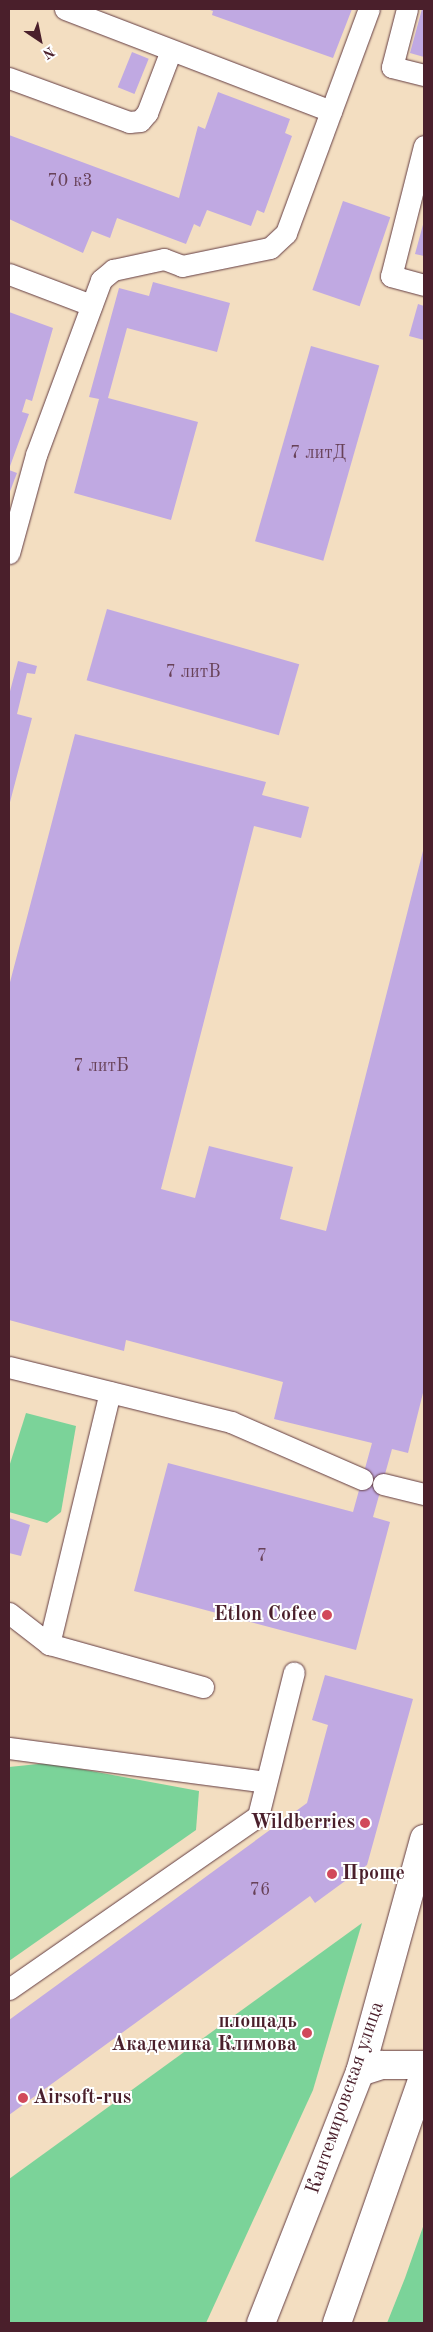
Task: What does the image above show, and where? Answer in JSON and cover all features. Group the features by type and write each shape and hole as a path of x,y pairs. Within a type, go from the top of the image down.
{"main road":[{"name":"Кантемировская улица","path":"261,2323 360,2072 424,1839"},
{"path":"360,2072 382,2065 424,2065"},
{"path":"337,2323 424,2075"}],"lane":[{"path":"65,9 331,111"},
{"path":"9,553 36,456 101,280 113,270 164,259 182,266 270,248 286,233 369,9"},
{"path":"407,9 392,67 424,75"},
{"path":"9,78 129,122 140,120 147,113 171,50"},
{"path":"424,146 391,276 424,285"},
{"path":"9,274 91,305"},
{"path":"9,1367 231,1422 372,1481 424,1494"},
{"path":"49,1644 110,1392"},
{"path":"9,1613 49,1644 203,1687"},
{"path":"9,1989 258,1816 294,1672"},
{"path":"9,1748 266,1782"}],"green space":[{"path":"26,1413 76,1426 61,1512 47,1523 9,1512 9,1467"},
{"path":"48,1763 199,1791 196,1830 9,1961 9,1767"},
{"path":"362,1923 313,2090 206,2323 9,2323 9,2179"},
{"path":"424,2224 424,2323 387,2323 405,2278"}],"building":[{"path":"207,9 352,9 333,58 212,15 213,11"},
{"path":"422,9 424,9 424,57 410,53"},
{"path":"132,52 149,59 134,94 118,87"},
{"path":"218,92 290,119 285,133 292,136 264,213 257,210 251,226 207,210 200,227 194,224 186,244 117,218 110,238 92,231 83,253 9,219 9,135 179,198 198,126 205,129"},
{"path":"343,201 390,217 360,306 312,290"},
{"path":"424,221 424,256 415,254"},
{"path":"153,282 230,303 217,352 127,328 108,398 198,422 171,520 74,493 99,399 89,397 119,288 149,296"},
{"path":"418,304 424,306 424,340 409,336"},
{"path":"9,312 53,328 32,401 26,399 22,412 29,414 9,469"},
{"path":"311,346 379,366 323,561 255,541"},
{"path":"9,470 17,473 9,494"},
{"path":"107,609 299,664 279,735 87,680"},
{"path":"18,661 37,666 35,674 27,673 17,714 32,718 9,806 9,695"},
{"path":"75,734 266,782 262,795 309,807 301,838 254,826 161,1189 195,1198 209,1146 293,1167 280,1219 326,1231 424,847 424,1389 408,1453 392,1449 373,1517 390,1522 356,1650 134,1591 168,1463 353,1512 372,1443 274,1419 283,1382 126,1340 124,1351 9,1320 9,986"},
{"path":"9,1518 30,1525 21,1556 9,1553"},
{"path":"325,1675 413,1699 367,1865 315,1903 310,1896 9,2115 9,2020 307,1803 328,1725 312,1720"}],"place":[{"name":"Etlon Cofee","path":"327,1615"},
{"name":"Wildberries","path":"365,1823"},
{"name":"Проще","path":"332,1874"},
{"name":"площадь Академика Климова","path":"307,2033"},
{"name":"Airsoft-rus","path":"23,2098"}]}
